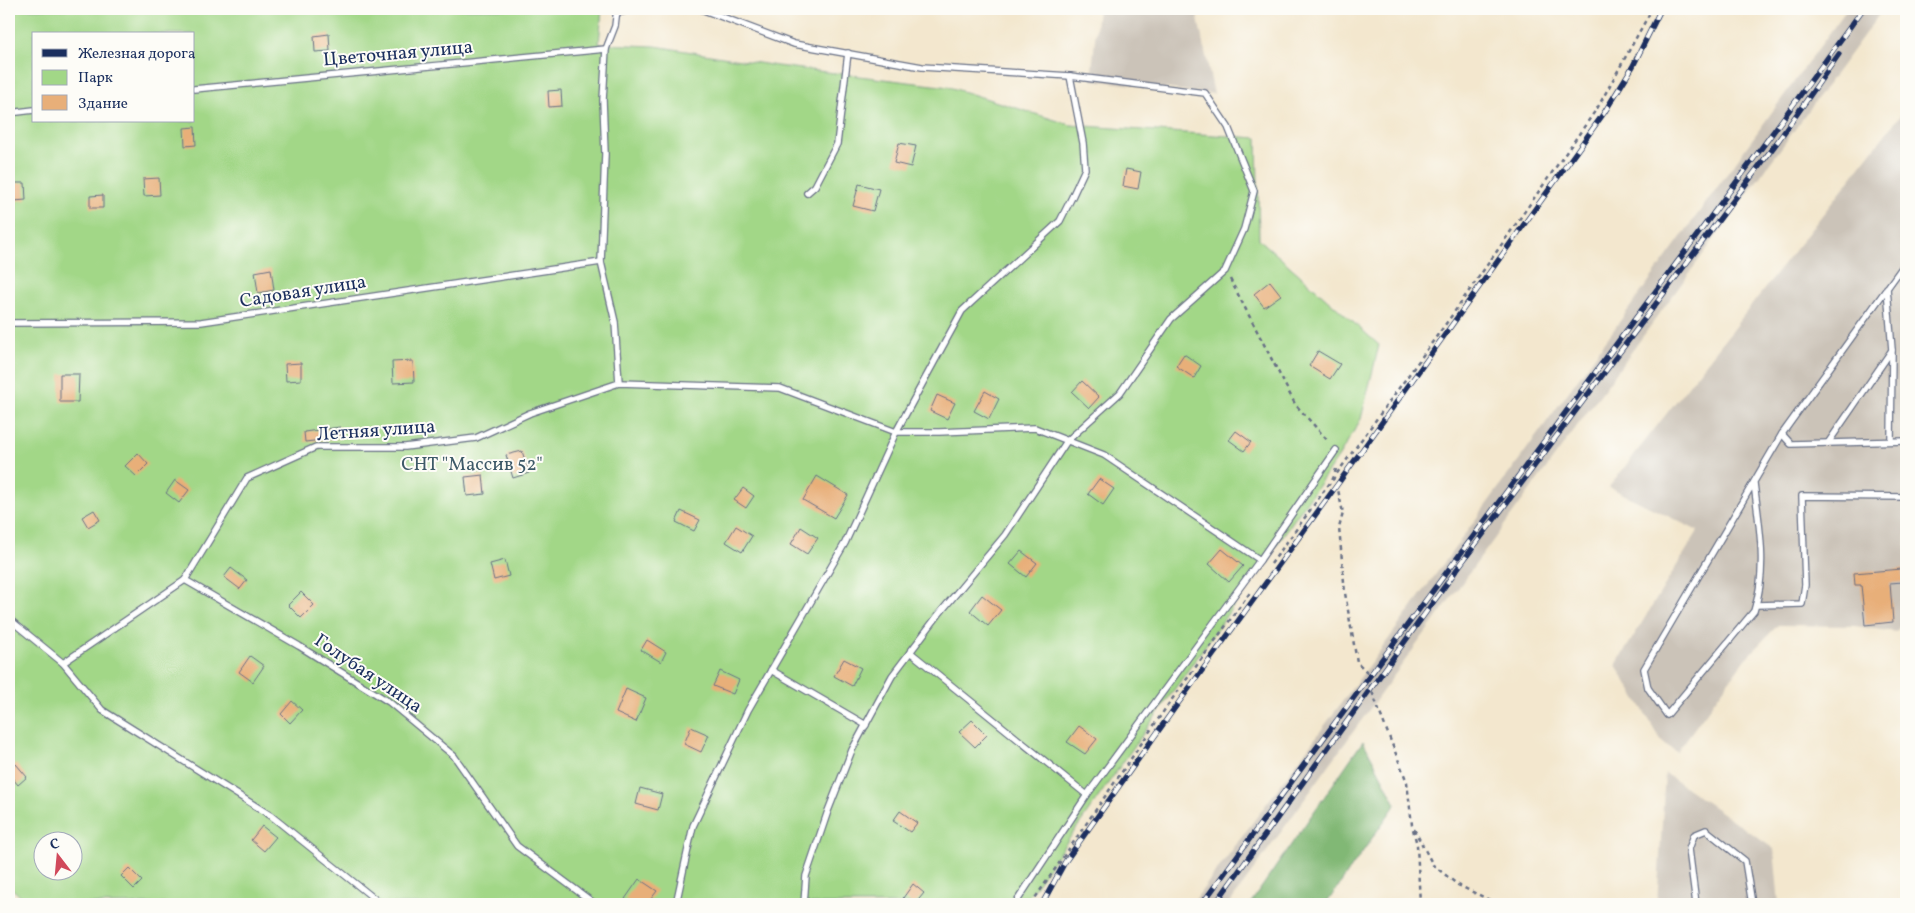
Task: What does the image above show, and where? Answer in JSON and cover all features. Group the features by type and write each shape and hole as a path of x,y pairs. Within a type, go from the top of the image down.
{"lane":[{"path":"634,9 617,11 615,26 606,49 603,100 605,154 600,262 615,322 619,383 780,388 896,432 1035,428 1104,455 1260,560"},
{"path":"700,9 794,44 922,66 1070,76 1205,93 1228,127 1254,191 1244,229 1225,270 1171,319 1120,393 1067,442 1005,535 939,614 892,676 852,750 828,811 806,876 804,904"},
{"name":"Цветочная улица","path":"195,89 606,49"},
{"path":"807,193 815,186 837,144 848,53"},
{"path":"676,904 693,826 748,710 845,543 896,432 962,311 1060,221 1072,197 1085,168 1084,143 1070,76"},
{"path":"9,113 32,110"},
{"name":"Садовая улица","path":"9,323 201,322 600,262"},
{"path":"1754,483 1762,541 1759,596 1756,605 1754,610 1667,715 1648,688 1644,670 1782,434 1906,262"},
{"path":"1887,288 1892,350 1891,441"},
{"path":"1828,443 1892,350"},
{"name":"Летняя улица","path":"63,663 185,580 247,478 316,447 406,446 476,438 530,414 619,383"},
{"path":"1782,434 1791,444 1906,441"},
{"path":"1015,904 1088,795 1260,560 1336,450"},
{"path":"1756,605 1802,604 1805,584 1802,496 1906,497"},
{"name":"Голубая улица","path":"185,580 299,646 389,702 454,756 517,846 595,904"},
{"path":"9,619 63,663 102,710 270,815 381,904"},
{"path":"910,652 1088,795"},
{"path":"771,670 866,725"},
{"path":"1696,904 1689,850 1694,835 1706,830 1745,861 1752,904"}],"path":[{"path":"1269,567 1444,326 1598,107 1652,9"},
{"path":"1225,270 1295,404 1336,450 1339,456 1333,479 1337,486 1343,513 1339,528 1345,593 1357,662 1366,671 1381,716 1407,782 1412,825 1417,845 1420,904"},
{"path":"1031,904 1170,702 1258,582"},
{"path":"1412,825 1433,865 1458,885 1498,904"}],"shaded area":[{"path":"1098,9 1196,9 1214,94 1091,80"},
{"path":"1847,9 1883,9 1379,696 1229,904 1192,904 1377,655"},
{"path":"1906,108 1906,617 1896,632 1855,626 1778,625 1745,659 1677,752 1663,743 1616,665 1698,531 1609,487"},
{"path":"1665,773 1774,849 1779,904 1657,904"}],"green space":[{"name":"СНТ \"Массив 52\"","path":"9,9 602,9 599,44 655,46 777,66 949,87 1071,125 1257,138 1259,239 1379,345 1361,419 1339,456 1023,904 29,904 9,886"},
{"path":"1363,741 1396,804 1326,904 1250,904"}],"building":[{"path":"329,34 330,51 315,52 314,36"},
{"path":"561,90 562,106 549,107 548,91"},
{"path":"195,127 196,145 185,146 184,128"},
{"path":"899,143 916,146 911,167 894,163"},
{"path":"1126,169 1141,172 1138,189 1123,186"},
{"path":"159,178 160,195 144,196 143,179"},
{"path":"13,183 25,183 26,200 14,201"},
{"path":"859,184 879,189 873,211 853,206"},
{"path":"103,195 103,208 90,208 90,196"},
{"path":"271,269 274,290 258,293 255,272"},
{"path":"1270,281 1281,295 1264,307 1254,294"},
{"path":"1318,351 1340,364 1330,379 1309,366"},
{"path":"1184,354 1201,366 1194,378 1176,366"},
{"path":"413,361 414,382 393,383 392,362"},
{"path":"301,363 301,380 286,381 285,364"},
{"path":"60,374 79,374 78,402 60,402"},
{"path":"1082,381 1099,397 1089,408 1072,392"},
{"path":"985,391 999,399 989,419 974,411"},
{"path":"937,395 955,403 947,419 930,411"},
{"path":"340,427 341,438 305,442 304,432"},
{"path":"1236,431 1251,442 1244,451 1229,440"},
{"path":"522,451 529,473 513,478 506,455"},
{"path":"138,453 148,464 136,476 125,466"},
{"path":"483,475 485,494 467,496 465,477"},
{"path":"817,476 848,495 834,518 803,500"},
{"path":"1099,479 1114,489 1103,505 1088,494"},
{"path":"175,480 189,490 179,503 166,493"},
{"path":"743,488 754,496 746,508 734,500"},
{"path":"94,510 100,520 88,527 82,517"},
{"path":"681,511 700,520 694,531 676,522"},
{"path":"736,526 752,536 742,552 726,542"},
{"path":"801,527 818,538 807,554 791,544"},
{"path":"1222,549 1243,566 1229,582 1209,564"},
{"path":"1021,551 1037,563 1026,577 1010,564"},
{"path":"505,560 509,576 494,580 490,564"},
{"path":"231,568 247,580 240,589 224,577"},
{"path":"1902,569 1903,582 1890,583 1893,622 1865,625 1861,585 1855,585 1854,573"},
{"path":"301,592 314,605 301,618 288,605"},
{"path":"982,595 1001,610 988,626 970,611"},
{"path":"647,640 666,652 661,662 641,650"},
{"path":"250,656 264,666 253,682 239,672"},
{"path":"844,659 861,668 852,686 834,676"},
{"path":"720,671 739,680 733,694 713,686"},
{"path":"626,689 646,698 636,722 616,713"},
{"path":"292,701 302,710 290,723 281,714"},
{"path":"972,720 987,735 975,747 959,732"},
{"path":"1079,726 1097,739 1085,754 1067,742"},
{"path":"691,727 709,735 701,752 684,744"},
{"path":"16,764 27,777 18,785 9,774 9,770"},
{"path":"640,788 662,794 658,810 636,804"},
{"path":"900,811 917,823 910,832 893,821"},
{"path":"262,826 276,837 264,851 251,840"},
{"path":"129,868 142,881 134,889 121,876"},
{"path":"639,879 657,891 647,904 633,904 625,899"},
{"path":"913,884 924,893 915,904 903,898"}],"railway":[{"path":"1042,904 1065,862 1604,113 1633,66 1661,9"},
{"path":"1202,904 1863,9"},
{"path":"1215,904 1463,561 1778,141 1839,54"}]}
